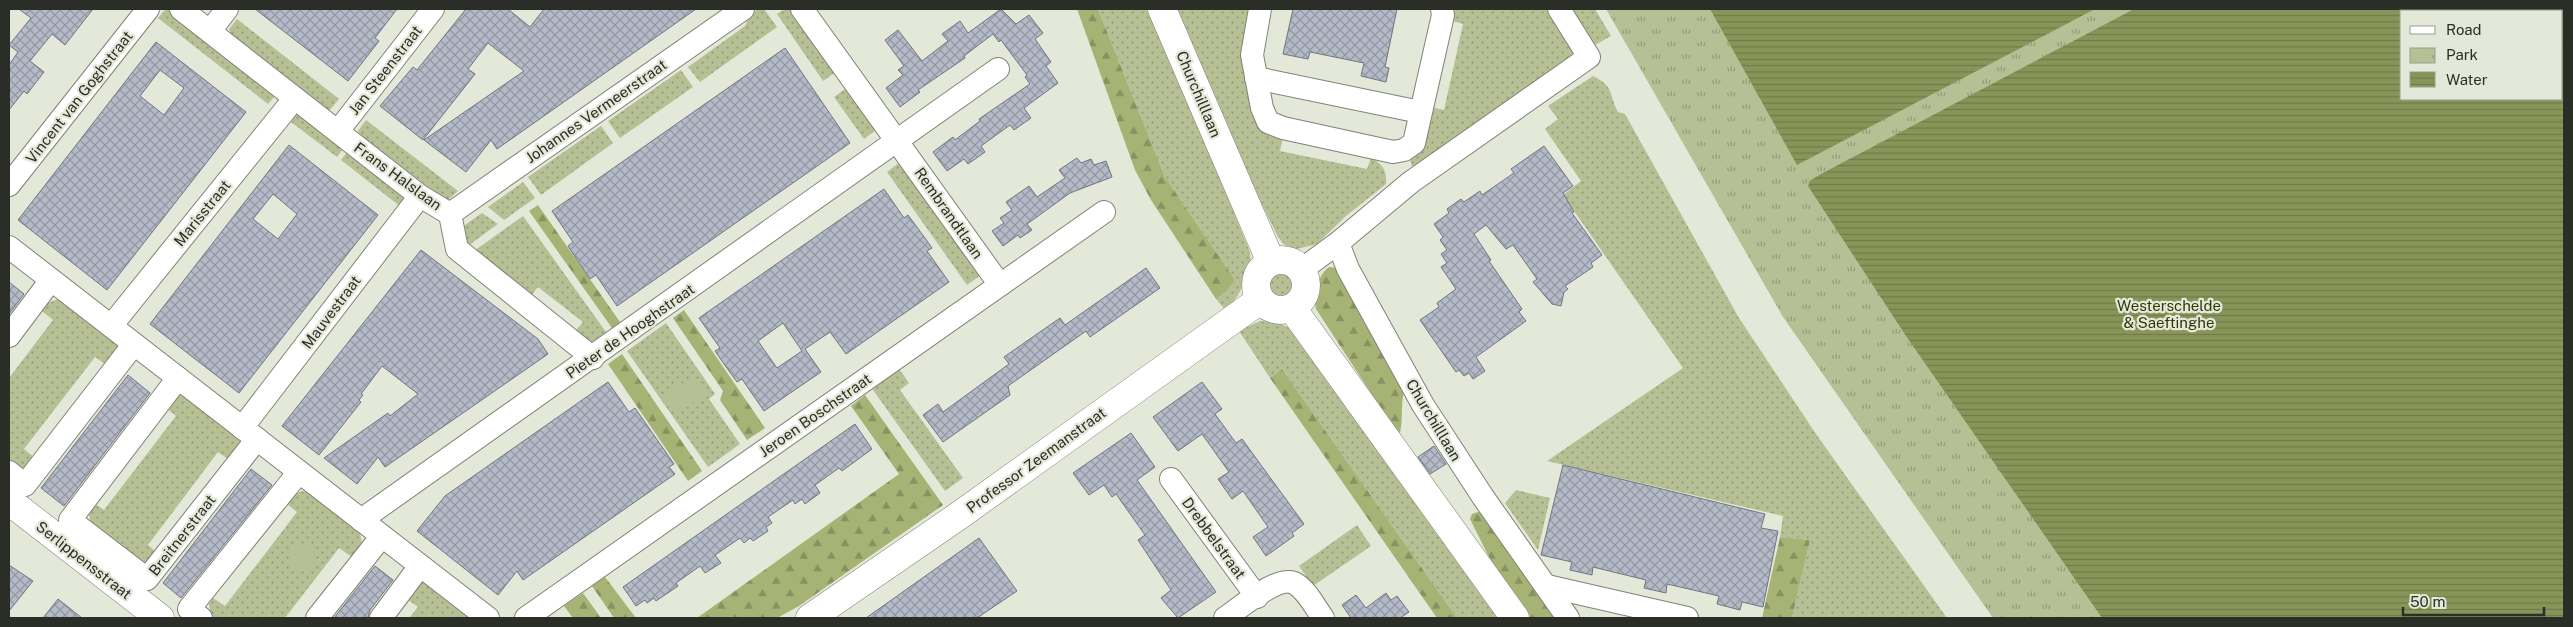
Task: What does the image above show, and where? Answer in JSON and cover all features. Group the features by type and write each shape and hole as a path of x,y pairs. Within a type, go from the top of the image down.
{"main road":[{"name":"Churchilllaan","path":"1162,9 1270,262"},
{"path":"1282,260 1293,263 1301,270 1306,284 1303,298 1292,308 1281,311 1269,308 1260,300 1255,286 1260,272 1270,262 1282,260"},
{"name":"Professor Zeemanstraat","path":"816,617 1260,300"},
{"path":"1292,308 1515,618"},
{"name":"Serlippensstraat","path":"9,501 160,618"}],"street":[{"name":"Vincent van Goghstraat","path":"9,185 148,9"},
{"name":"Frans Halslaan","path":"181,9 420,196 450,214 457,249 593,358"},
{"path":"210,31 227,9"},
{"name":"Jan Steenstraat","path":"338,131 433,9"},
{"name":"Johannes Vermeerstraat","path":"450,214 743,9"},
{"name":"Rembrandtlaan","path":"802,9 1000,284"},
{"path":"1260,9 1252,55 1262,108 1268,122 1283,128 1393,152 1404,150 1414,143 1443,15 1442,9"},
{"path":"1301,270 1338,243 1410,182 1589,57 1559,9"},
{"path":"898,142 998,69"},
{"path":"1256,78 1420,112"},
{"name":"Marisstraat","path":"111,326 294,99"},
{"name":"Pieter de Hooghstraat","path":"361,520 898,142"},
{"path":"1393,152 1410,182"},
{"name":"Mauvestraat","path":"249,433 420,196"},
{"name":"Jeroen Boschstraat","path":"526,618 1104,212"},
{"name":"Churchilllaan","path":"1338,243 1348,269 1423,404 1483,497 1568,618"},
{"path":"10,250 488,618"},
{"path":"9,336 51,280"},
{"path":"9,472 25,485 134,344"},
{"name":"Breitnerstraat","path":"178,378 70,520 147,579 249,433"},
{"path":"201,618 189,610 299,472"},
{"name":"Drebbelstraat","path":"1172,479 1257,597"},
{"path":"317,618 382,536"},
{"path":"382,618 420,566"},
{"path":"1225,618 1276,584 1288,581 1296,584 1305,592 1323,618"},
{"path":"1547,586 1687,618"}],"green space":[{"path":"758,9 764,9 777,27 700,82 688,67 745,26 750,15"},
{"path":"785,9 793,9 836,72 823,81 777,14"},
{"path":"1077,9 1098,9 1165,177 1235,280 1226,292 1216,299 1151,200 1135,170"},
{"path":"1098,9 1151,9 1250,252 1249,268 1244,284 1226,311 1216,299 1226,292 1235,280 1165,177"},
{"path":"1176,9 1252,9 1244,44 1283,137 1280,151 1367,169 1371,158 1383,168 1386,175 1386,184 1346,216 1317,244 1293,250 1287,248 1278,237 1225,130"},
{"path":"1450,9 1551,9 1574,49 1569,61 1414,170 1409,158 1430,107 1444,110 1463,24 1449,20"},
{"path":"1570,9 1595,9 1611,36 1595,45 1589,42"},
{"name":"Westerschelde & Saeftinghe","path":"1606,9 2564,9 2564,618 1993,618 1783,317"},
{"path":"165,10 171,10 275,96 268,104 158,18"},
{"path":"237,19 339,99 329,111 231,34 229,29"},
{"path":"681,70 693,87 620,138 608,121"},
{"path":"1593,76 1608,87 1618,112 1625,114 1739,318 1816,434 1947,618 1792,618 1810,540 1780,537 1783,516 1547,461 1683,368 1563,195 1581,181 1545,129 1558,119 1548,106"},
{"path":"848,87 877,129 864,139 834,97"},
{"path":"298,112 346,145 337,157 291,122"},
{"path":"366,120 458,191 447,201 362,137 358,131"},
{"path":"601,126 613,143 541,195 528,177"},
{"path":"350,148 408,198 401,207 341,160"},
{"path":"900,162 981,275 967,285 887,172"},
{"path":"523,182 535,198 504,220 488,207"},
{"path":"538,205 620,322 612,328 529,211"},
{"path":"482,213 498,224 465,248 462,227"},
{"path":"523,216 606,332 589,344 574,333 583,322 538,287 529,298 474,251"},
{"path":"1329,267 1339,268 1404,392 1399,436 1316,309 1317,286 1321,275"},
{"path":"1281,272 1290,276 1294,285 1290,294 1281,298 1272,294 1268,285 1272,276"},
{"path":"58,299 116,342 118,347 108,366 95,357 24,449 36,459 27,467 18,469 9,461 9,378 53,320 42,311 48,303"},
{"path":"684,310 765,428 747,440 720,400 723,391 673,318"},
{"path":"1260,321 1277,322 1291,329 1504,618 1457,618 1282,369 1270,378 1239,331"},
{"path":"666,323 715,394 709,399 740,444 708,467 627,351"},
{"path":"622,354 702,471 688,481 608,364"},
{"path":"898,367 909,383 900,390 963,478 945,491 871,387"},
{"path":"1282,369 1457,618 1437,618 1270,378"},
{"path":"693,376 706,394 676,415 663,397"},
{"path":"181,395 190,397 239,437 241,442 231,461 218,452 148,545 160,555 150,563 142,565 91,525 88,509 92,502 104,510 176,416 165,407 171,399"},
{"path":"865,395 943,505 799,606 777,618 697,618 899,474 851,406"},
{"path":"1516,490 1550,498 1538,550 1505,503"},
{"path":"302,491 311,493 360,533 362,544 352,557 339,548 285,618 211,618 209,604 213,598 225,606 297,512 286,503 292,495"},
{"path":"1478,512 1485,515 1558,618 1527,618 1492,563 1470,519 1472,514"},
{"path":"1357,525 1371,546 1313,586 1299,566"},
{"path":"1780,537 1810,540 1792,618 1762,618"},
{"path":"302,544 311,548 315,557 311,566 302,570 293,566 289,557 293,548"},
{"path":"605,577 636,618 614,618 592,586"},
{"path":"427,580 476,618 409,618 418,607 407,599 418,584"},
{"path":"583,593 601,618 573,618 564,606"}],"water":[{"path":"1710,9 2095,9 1797,165"},
{"name":"Westerschelde & Saeftinghe","path":"2134,9 2564,9 2564,618 2102,618 1906,336 1808,186 1811,180"}],"building":[{"path":"19,9 93,9 65,45 52,34 30,61 44,72 27,94 24,91 9,110 9,65 18,52 9,45 31,18"},
{"path":"255,9 397,9 375,38 379,41 348,81"},
{"path":"466,9 508,9 530,27 544,9 696,9 497,149 491,140 466,172 424,140 524,71 488,43 468,69 475,74 423,140 380,106 413,67 417,70"},
{"path":"1001,9 1016,24 1029,15 1043,33 1035,39 1051,62 1046,66 1058,83 1024,108 1031,118 1014,130 1010,125 981,146 985,152 968,164 964,159 947,171 933,152 953,137 955,140 980,121 979,119 1030,84 1025,77 1027,75 1001,40 999,42 993,34 964,56 965,58 918,90 920,92 900,107 886,88 903,75 898,70 904,66 885,40 898,30 922,61 948,41 942,34 960,21 968,33"},
{"path":"1293,9 1397,9 1385,67 1389,68 1386,82 1361,76 1364,63 1310,52 1308,59 1283,54"},
{"path":"156,42 246,112 107,290 18,220","holes":["160,70 184,88 164,115 140,96"]},
{"path":"785,48 850,143 617,306 596,275 590,279 568,246 573,242 552,211"},
{"path":"289,145 378,215 239,393 150,324","holes":["273,194 297,214 278,239 253,219"]},
{"path":"1544,146 1573,186 1563,193 1574,212 1572,213 1602,255 1591,263 1593,267 1565,286 1568,289 1564,292 1561,306 1552,304 1533,282 1537,279 1513,245 1506,249 1486,225 1474,234 1491,260 1489,261 1522,309 1519,312 1526,321 1476,357 1485,371 1473,379 1469,373 1464,376 1459,370 1456,372 1420,320 1439,307 1437,303 1456,289 1441,267 1447,263 1441,254 1447,250 1440,240 1443,237 1434,224 1449,213 1447,209 1461,199 1464,202 1480,191 1482,195 1514,173 1511,169"},
{"path":"1077,158 1081,163 1091,159 1094,165 1106,161 1112,177 1070,193 1027,224 1032,230 1020,238 1018,235 1003,246 992,231 1004,223 1000,218 1012,210 1006,202 1029,186 1037,197 1065,178 1059,170"},
{"path":"884,189 904,218 908,215 932,248 927,251 949,282 846,354 830,332 805,349 821,372 764,411 742,379 737,382 724,364 715,351 720,348 699,318","holes":["783,323 802,351 777,368 758,341"]},
{"path":"421,250 538,339 548,354 385,467 378,457 357,484 324,458 388,413 390,416 418,394 382,366 361,394 363,395 359,400 361,402 319,455 282,426"},
{"path":"1146,268 1160,288 1090,337 1086,331 1008,386 1010,395 943,442 923,415 938,404 943,412 1009,364 1004,357 1060,318 1065,325"},
{"path":"9,282 24,294 9,314"},
{"path":"128,375 150,393 64,506 41,488"},
{"path":"608,382 629,412 635,408 674,464 669,467 675,474 523,580 517,571 498,595 417,531 445,496"},
{"path":"1202,382 1222,409 1215,414 1236,443 1242,439 1304,524 1292,533 1294,536 1266,556 1253,537 1268,527 1243,491 1232,499 1218,479 1229,472 1202,434 1178,451 1153,417"},
{"path":"855,424 872,449 842,471 839,468 815,485 820,493 805,504 802,499 795,504 793,500 768,517 772,523 766,527 768,531 753,541 750,538 744,543 740,538 715,555 721,563 705,573 700,566 676,583 678,586 656,601 654,598 647,603 645,600 636,606 623,587"},
{"path":"1131,433 1155,467 1137,480 1216,592 1178,618 1161,598 1171,590 1138,540 1145,535 1116,494 1112,497 1104,485 1089,495 1073,473"},
{"path":"1434,446 1446,464 1430,474 1418,457"},
{"path":"1563,465 1765,514 1761,528 1778,531 1763,607 1742,602 1740,610 1717,604 1719,596 1667,584 1666,593 1644,588 1646,580 1593,567 1592,575 1570,570 1572,562 1541,555"},
{"path":"251,469 272,485 181,598 163,583"},
{"path":"979,538 1017,591 977,618 866,618"},
{"path":"9,565 33,581 9,611"},
{"path":"375,566 393,580 370,610 368,618 334,618"},
{"path":"1386,593 1391,600 1397,596 1409,612 1400,618 1351,618 1342,605 1356,595 1366,608"},
{"path":"58,599 82,618 43,618"}]}
